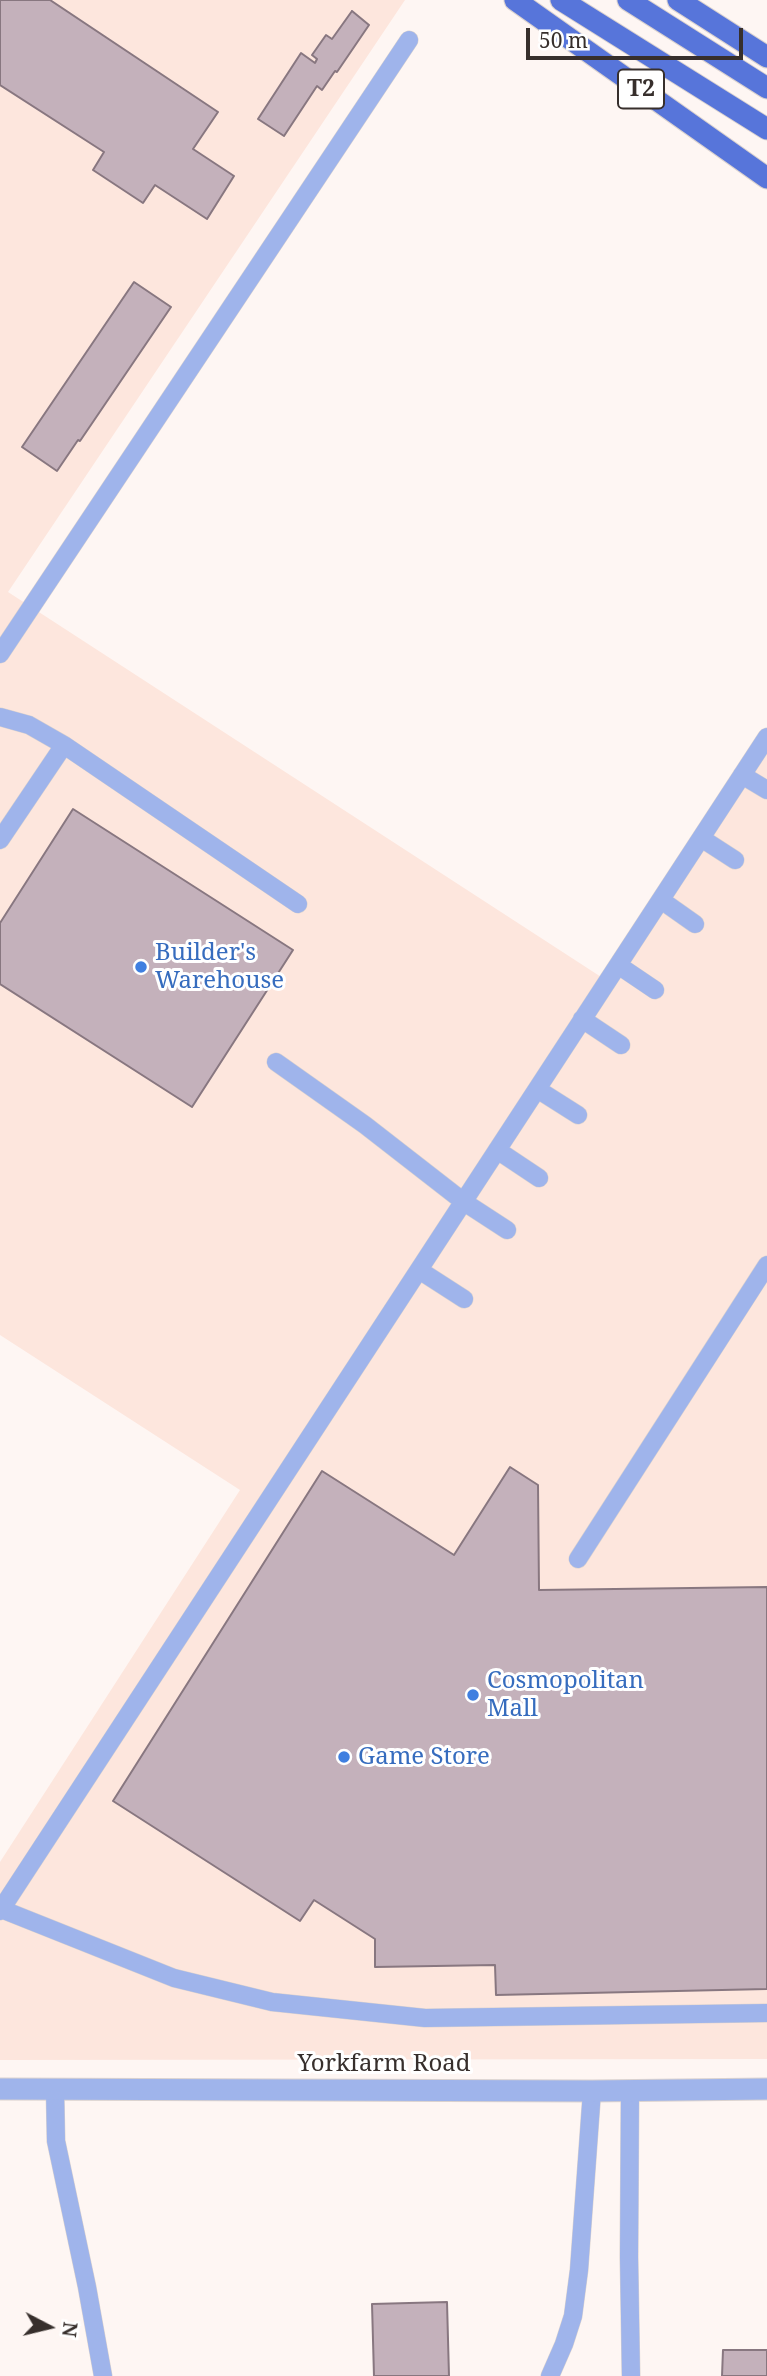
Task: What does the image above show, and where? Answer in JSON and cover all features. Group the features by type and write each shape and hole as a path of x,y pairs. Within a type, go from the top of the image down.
{"main road":[{"name":"T2","path":"515,0 767,178"},
{"name":"T2","path":"561,0 767,129"},
{"path":"628,0 767,88"},
{"path":"678,0 767,57"}],"street":[{"name":"Yorkfarm Road","path":"0,2089 767,2089"}],"lane":[{"path":"0,654 409,40"},
{"path":"0,718 29,725 64,745 298,904"},
{"path":"767,737 0,1910 174,1978 272,2003 425,2018 767,2013"},
{"path":"0,840 64,745"},
{"path":"742,775 767,790"},
{"path":"701,838 735,860"},
{"path":"661,900 695,924"},
{"path":"618,965 655,990"},
{"path":"582,1020 621,1045"},
{"path":"276,1062 365,1125 464,1202 507,1230"},
{"path":"537,1088 578,1115"},
{"path":"497,1150 539,1178"},
{"path":"578,1559 767,1265"},
{"path":"419,1270 464,1299"},
{"path":"55,2089 57,2141 103,2376"},
{"path":"550,2376 565,2344 573,2316 579,2270 592,2091"},
{"path":"630,2091 631,2376"}],"shaded area":[{"path":"0,0 405,0 8,592 615,986 767,751 767,2059 0,2060 0,1862 240,1490 0,1335"}],"building":[{"path":"0,0 50,0 218,112 193,149 234,176 207,219 155,185 143,203 93,170 104,152 0,85"},
{"path":"352,11 369,25 322,90 317,86 284,136 258,119 301,53 315,63 317,59 312,55 326,35 332,39"},
{"path":"134,282 171,307 57,471 22,447"},
{"name":"Builder's Warehouse","path":"73,809 293,950 192,1107 0,984 0,923"},
{"name":"Cosmopolitan Mall","path":"510,1467 538,1485 539,1590 767,1587 767,1989 496,1995 495,1965 375,1967 375,1939 314,1900 300,1921 113,1801 322,1471 454,1555"},
{"path":"447,2302 449,2376 374,2376 372,2304"},
{"path":"723,2350 767,2350 767,2376 722,2376"}],"place":[{"name":"Builder's Warehouse","path":"141,967"},
{"name":"Cosmopolitan Mall","path":"473,1695"},
{"name":"Game Store","path":"344,1757"}]}
